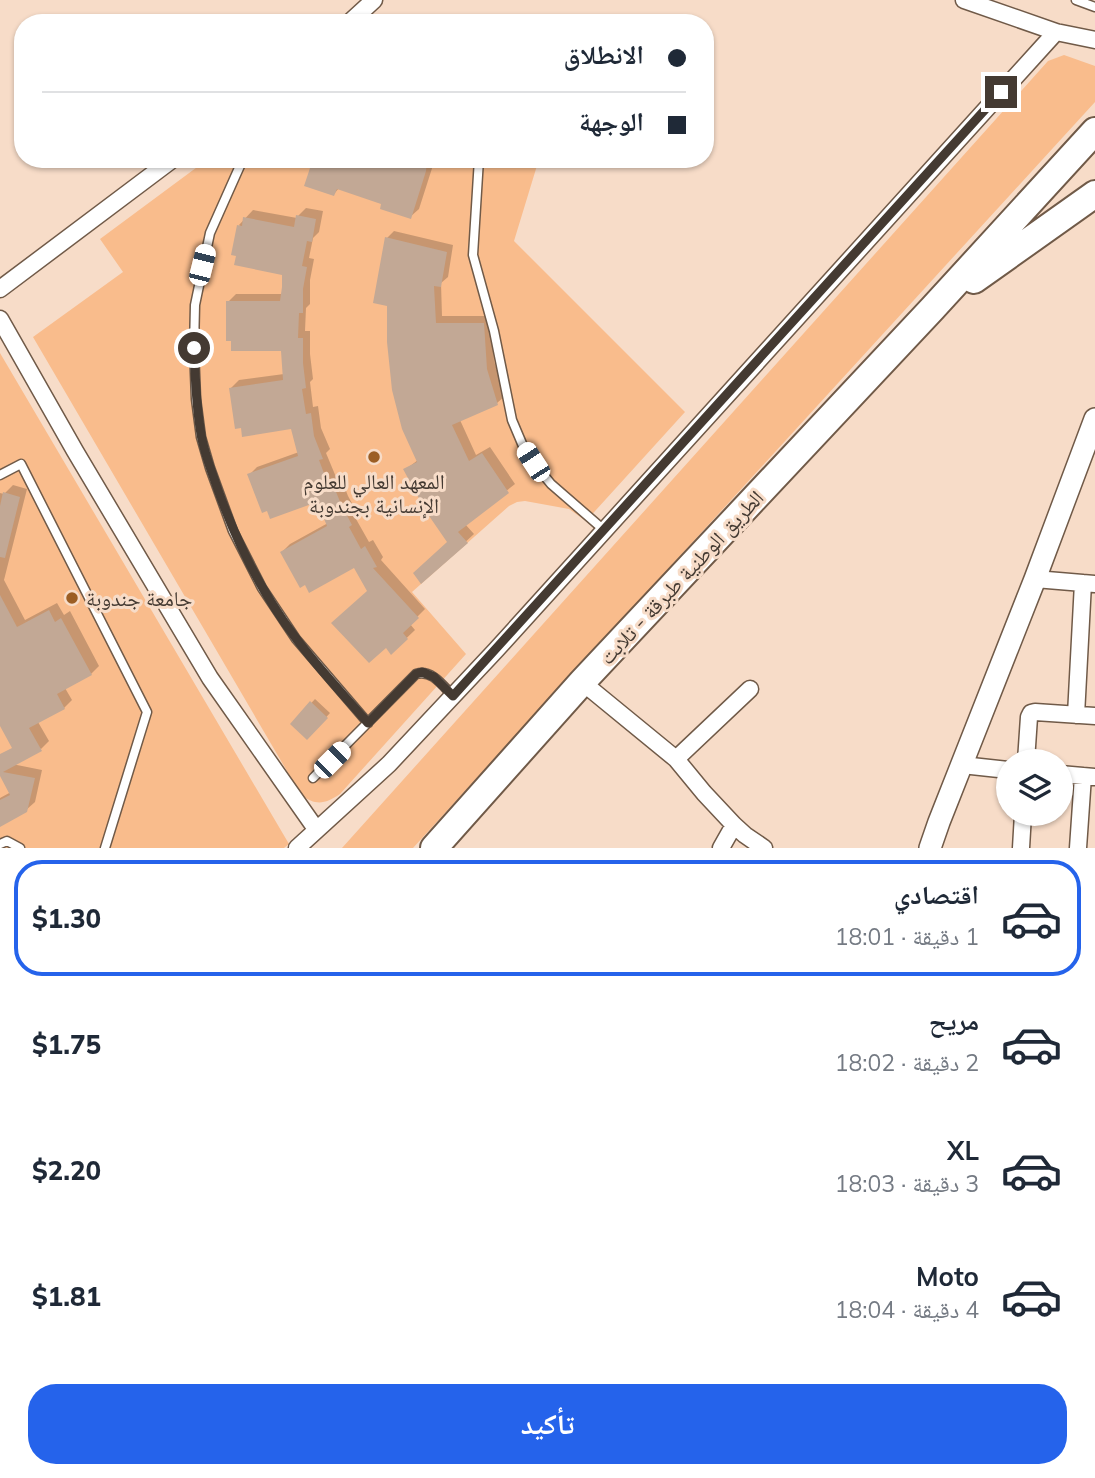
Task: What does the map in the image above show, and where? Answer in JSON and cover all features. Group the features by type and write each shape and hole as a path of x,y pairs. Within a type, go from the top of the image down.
{"main road":[{"name":"الطريق الوطنية طبرقة - تلابت","path":"434,848 582,682 1095,131"},
{"name":"الطريق الوطنية طبرقة - تلابت","path":"932,309 1095,194"}],"street":[{"path":"359,14 374,0"},
{"path":"964,0 1056,32 1095,40"},
{"path":"297,848 389,764 453,696 1056,32"},
{"path":"0,289 161,168"},
{"path":"0,319 210,678 316,829"},
{"path":"930,848 1095,419"},
{"path":"1035,579 1089,583 1076,715"},
{"path":"582,682 676,759 734,825 765,848"},
{"path":"676,759 750,689"},
{"path":"1027,749 1031,713 1095,716"},
{"path":"962,765 996,769"},
{"path":"1078,848 1089,776"},
{"path":"722,848 734,825"},
{"path":"1021,848 1022,826"}],"lane":[{"path":"1076,0 1095,7"},
{"path":"239,168 210,233 195,305 195,374 201,436 233,531 262,588 296,639 368,723"},
{"path":"478,168 473,255 494,331 512,419 523,446 551,484 604,530"},
{"path":"0,475 21,464 147,712 105,848"},
{"path":"313,778 416,674 422,672 434,677 453,696"},
{"path":"0,844 7,841 20,848"}],"shaded area":[{"path":"1064,55 1095,66 1095,102 413,848 342,848 1048,61"},
{"name":"المعهد العالي للعلوم الإنسانية بجندوبة","path":"196,168 536,168 514,241 685,412 586,521 569,509 517,502 509,506 412,592 466,654 340,794 325,802 311,801 301,795 33,337 123,272 100,239"},
{"name":"جامعة جندوبة","path":"0,353 289,844 284,848 0,848"}],"building":[{"path":"310,168 426,168 411,219 380,209 381,204 337,189 334,196 304,186"},
{"path":"296,215 316,219 312,242 307,241 302,266 307,267 303,313 299,313 298,338 303,338 306,388 302,389 306,414 311,413 314,436 323,459 319,460 328,484 332,482 352,525 349,527 361,549 365,546 377,567 373,568 419,618 403,633 408,639 391,655 386,648 369,663 331,623 367,591 354,568 309,593 305,585 300,588 280,552 327,526 317,502 270,519 267,511 262,513 247,474 298,456 291,429 242,437 241,428 235,429 229,388 283,380 281,351 231,351 231,341 226,341 226,301 280,301 282,287 282,275 234,265 236,256 231,255 237,225 242,226 243,217 294,227"},
{"path":"385,237 447,252 441,287 434,286 436,323 484,323 487,369 498,405 452,425 469,461 482,453 509,493 458,532 468,543 421,584 413,573 447,542 427,513 403,469 417,462 402,429 392,390 387,342 387,306 373,303"},
{"path":"3,492 20,497 5,558 0,557 0,506"},
{"path":"0,595 17,627 49,610 55,622 61,618 92,675 57,694 65,709 29,728 42,751 3,772 35,778 27,812 0,827 0,800 10,795 0,776 0,754 12,748 0,726"},
{"path":"310,701 328,718 307,740 290,724"}],"place":[{"name":"المعهد العالي للعلوم الإنسانية بجندوبة","path":"374,457"},
{"name":"جامعة جندوبة","path":"72,598"}],"route":[{"path":"194,348 201,436 233,531 262,588 296,639 368,723 416,674 422,672 434,677 453,696 1001,92"}]}
